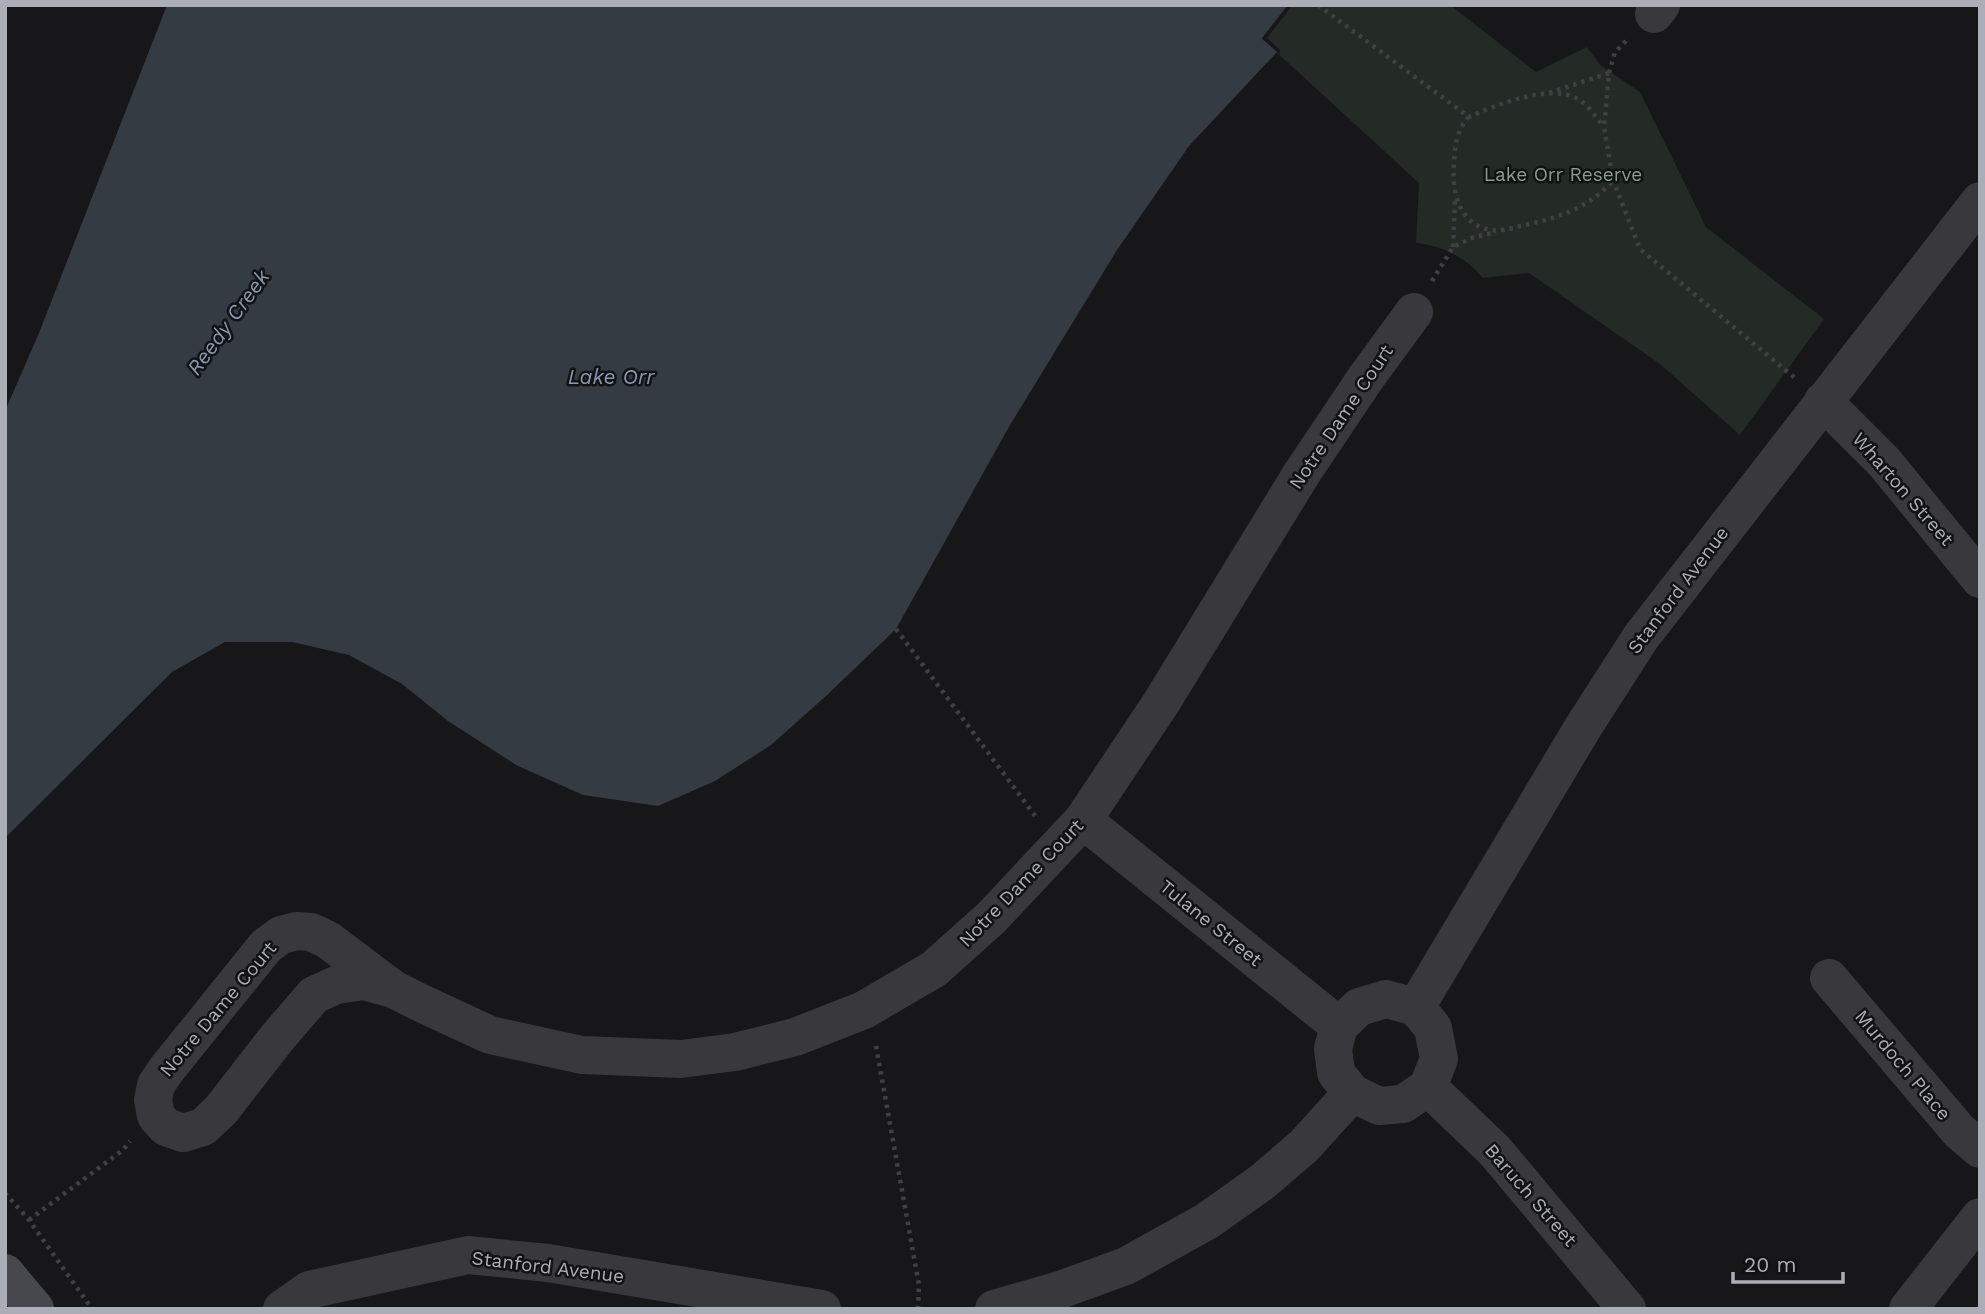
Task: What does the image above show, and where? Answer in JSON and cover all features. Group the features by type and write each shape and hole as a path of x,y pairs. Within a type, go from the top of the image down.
{"main road":[{"path":"5,1273 35,1309"}],"street":[{"name":"Stanford Avenue","path":"1416,1007 1582,729 1642,638 1980,201"},
{"name":"Notre Dame Court","path":"386,984 363,981 336,985 314,995 221,1110 203,1127 183,1133 166,1128 156,1116 153,1100 156,1085 166,1070 266,946 281,935 297,931 311,932 328,940 386,984 490,1035 583,1055 681,1059 735,1052 795,1037 864,1010 934,969 991,918 1072,831 1161,703 1302,473 1414,312"},
{"name":"Wharton Street","path":"1823,401 1884,462 1980,579"},
{"name":"Tulane Street","path":"1072,831 1339,1026"},
{"name":"Murdoch Place","path":"1829,978 1959,1131 1980,1149"},
{"path":"1386,999 1416,1007 1433,1028 1439,1059 1429,1087 1403,1104 1380,1106 1352,1093 1336,1073 1333,1049 1339,1026 1359,1007 1386,999"},
{"name":"Baruch Street","path":"1429,1087 1495,1151 1627,1309"},
{"path":"994,1309 1060,1290 1126,1266 1207,1221 1262,1182 1304,1146 1352,1093"},
{"path":"1908,1309 1980,1217"},
{"name":"Stanford Avenue","path":"282,1309 309,1290 468,1255 548,1263 822,1309"}],"path":[{"path":"1318,5 1469,117"},
{"path":"1657,10 1615,52 1609,73 1604,127 1613,180 1640,249 1823,401"},
{"path":"1414,312 1452,247 1455,143 1463,124 1469,117 1504,101 1541,95 1609,73"},
{"path":"1541,95 1568,95 1578,99 1604,127"},
{"path":"1452,247 1472,238 1545,221 1585,205 1601,195 1613,180"},
{"path":"1455,195 1460,210 1473,223 1486,229 1502,230"},
{"path":"896,629 1047,831 1072,831"},
{"path":"864,1010 872,1023 880,1064 919,1284 918,1309"},
{"path":"29,1220 123,1150 139,1128 156,1116"},
{"path":"5,1193 29,1220 92,1309"}],"green space":[{"name":"Lake Orr Reserve","path":"1288,5 1450,5 1536,72 1587,47 1600,65 1640,92 1706,227 1824,319 1740,435 1660,364 1529,273 1483,278 1469,264 1453,254 1435,246 1416,243 1419,183 1262,39"}],"water":[{"name":"Lake Orr","path":"167,5 1288,5 1262,38 1277,52 1189,146 1117,250 1010,425 896,629 771,745 715,781 658,806 583,795 516,765 448,721 402,684 349,655 292,642 225,642 172,672 5,838 5,411 39,333"}],"pier":[{"path":"1288,5 1291,7 1267,38 1280,50 1280,54 1262,39"}],"water label":[{"name":"Reedy Creek","path":"228,322"}]}
